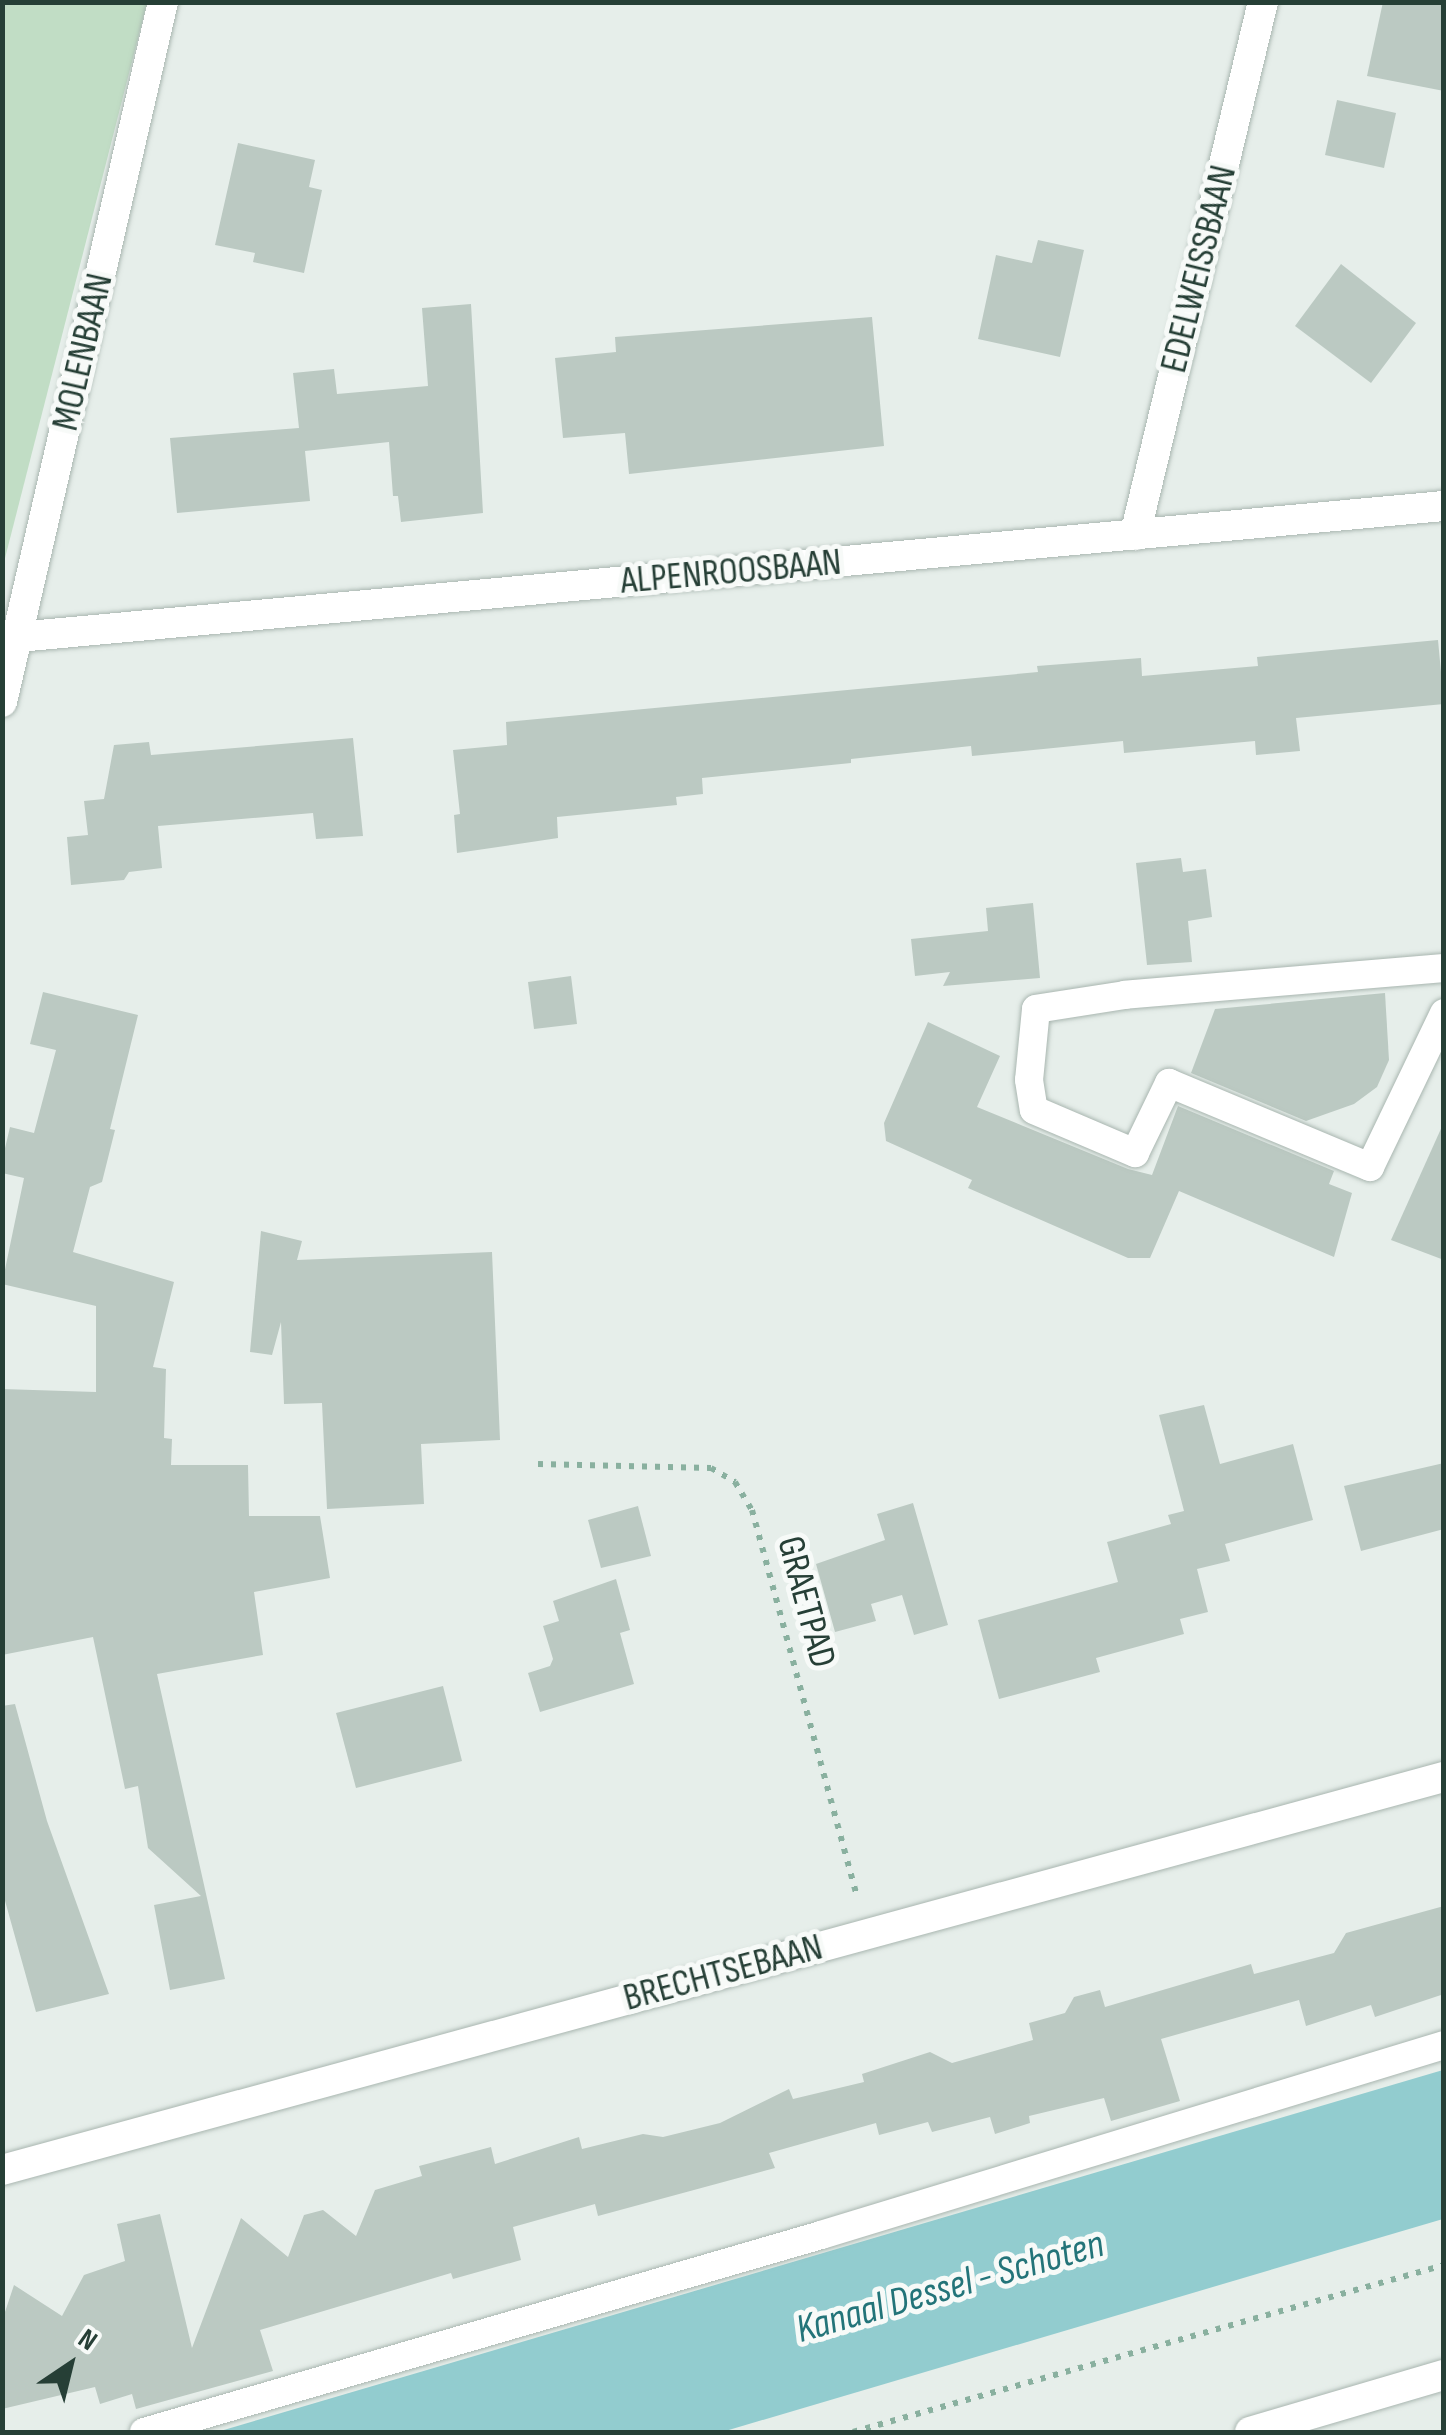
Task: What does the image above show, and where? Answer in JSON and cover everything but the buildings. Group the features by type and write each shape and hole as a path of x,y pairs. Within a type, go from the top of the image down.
{"street":[{"name":"MOLENBAAN","path":"2,702 163,2"},
{"name":"EDELWEISSBAAN","path":"1135,535 1263,2"},
{"name":"ALPENROOSBAAN","path":"18,637 1444,506"},
{"name":"BRECHTSEBAAN","path":"2,2170 1444,1777"},
{"path":"1250,2432 1444,2375"}],"lane":[{"path":"1444,968 1125,995 1036,1009 1028,1080 1034,1110 1135,1153 1169,1083 1370,1167 1444,1013"},
{"path":"144,2432 821,2235 1444,2046"}],"path":[{"name":"GRAETPAD","path":"538,1464 711,1468 735,1482 752,1510 867,1934"},
{"path":"853,2432 1444,2265"}],"green space":[{"path":"2,3 147,3 3,566"}],"water":[{"name":"Kanaal Dessel - Schoten","path":"1443,2070 1443,2219 722,2432 217,2432"}]}
